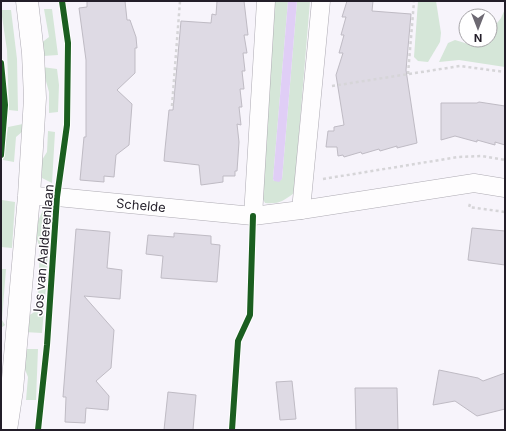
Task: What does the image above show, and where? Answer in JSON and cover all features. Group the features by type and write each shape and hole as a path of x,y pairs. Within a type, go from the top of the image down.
{"street":[{"name":"Jos van Aalderenlaan","path":"6,430 12,390 35,98 33,53 28,1"},
{"path":"253,216 266,1"},
{"path":"301,210 320,1"},
{"name":"Schelde","path":"28,196 57,197 253,216 474,183 505,188"}],"path":[{"path":"172,106 180,1"},
{"path":"408,74 414,1"},
{"path":"312,89 460,66 505,72"},
{"path":"304,182 458,157 482,156 505,160"}],"green space":[{"path":"274,1 288,1 274,181 282,179 297,1 310,1 294,193 280,202 265,203 260,193"},
{"path":"418,1 436,1 441,33 440,42 428,62 418,61 414,57"},
{"path":"44,9 52,9 58,55 43,56 40,44 49,37"},
{"path":"505,9 505,67 459,60 439,62 448,43 455,40 458,41 458,48 498,48 498,22"},
{"path":"1,10 11,10 17,59 18,111 9,110 7,50"},
{"path":"42,67 57,69 59,85 58,112 49,113 49,92"},
{"path":"23,124 23,131 16,137 14,162 3,160 8,127"},
{"path":"48,131 55,132 52,183 42,178 41,166 42,160 47,152"},
{"path":"2,200 15,202 12,248 1,247"},
{"path":"43,210 49,212 47,271 39,268 40,248 36,237 38,221"},
{"path":"1,269 6,269 2,320 5,325 1,328"},
{"path":"39,286 46,286 42,333 24,332 25,318 36,311"},
{"path":"26,349 38,349 36,400 26,400 28,377 24,367"}],"shaded area":[{"path":"288,1 297,1 282,179 279,182 274,181 273,179"}],"building":[{"path":"87,1 125,1 127,20 130,20 136,37 137,48 135,48 135,73 117,90 132,104 129,145 116,155 114,177 104,176 104,182 80,180 84,137 86,137 86,60 79,8 87,7"},
{"path":"217,1 244,1 248,35 244,35 247,53 243,53 245,71 242,71 244,89 240,89 242,107 239,107 241,125 237,124 239,142 237,171 235,171 235,176 223,176 223,182 201,185 199,165 164,161 165,149 169,110 173,110 181,21 211,23 212,14 216,15"},
{"path":"347,1 373,1 372,11 411,14 406,70 417,143 397,148 397,146 380,151 379,149 362,154 361,152 344,157 343,155 338,156 337,147 326,147 328,131 334,131 334,127 344,125 336,75 343,53 339,53 344,35 341,35 346,17 342,17"},
{"path":"479,102 505,106 505,145 495,142 495,145 477,140 477,142 455,136 441,140 441,103"},
{"path":"472,228 505,231 505,265 468,260"},
{"path":"76,229 110,232 107,268 122,270 120,299 84,296 114,330 111,368 96,381 109,396 108,410 86,408 85,423 65,422 66,397 63,397"},
{"path":"174,233 211,236 211,244 220,245 217,282 161,278 163,256 146,254 148,235 174,237"},
{"path":"439,370 478,378 483,381 505,373 505,409 477,416 455,401 433,405"},
{"path":"292,381 296,419 280,420 276,382"},
{"path":"355,388 397,388 398,430 356,430"},
{"path":"168,392 196,395 193,430 164,430"}],"cycle path":[{"path":"38,430 47,345 57,197 67,125 68,43 62,1"},
{"path":"1,63 5,105 1,155"},
{"path":"232,430 238,341 250,315 253,216"}]}
